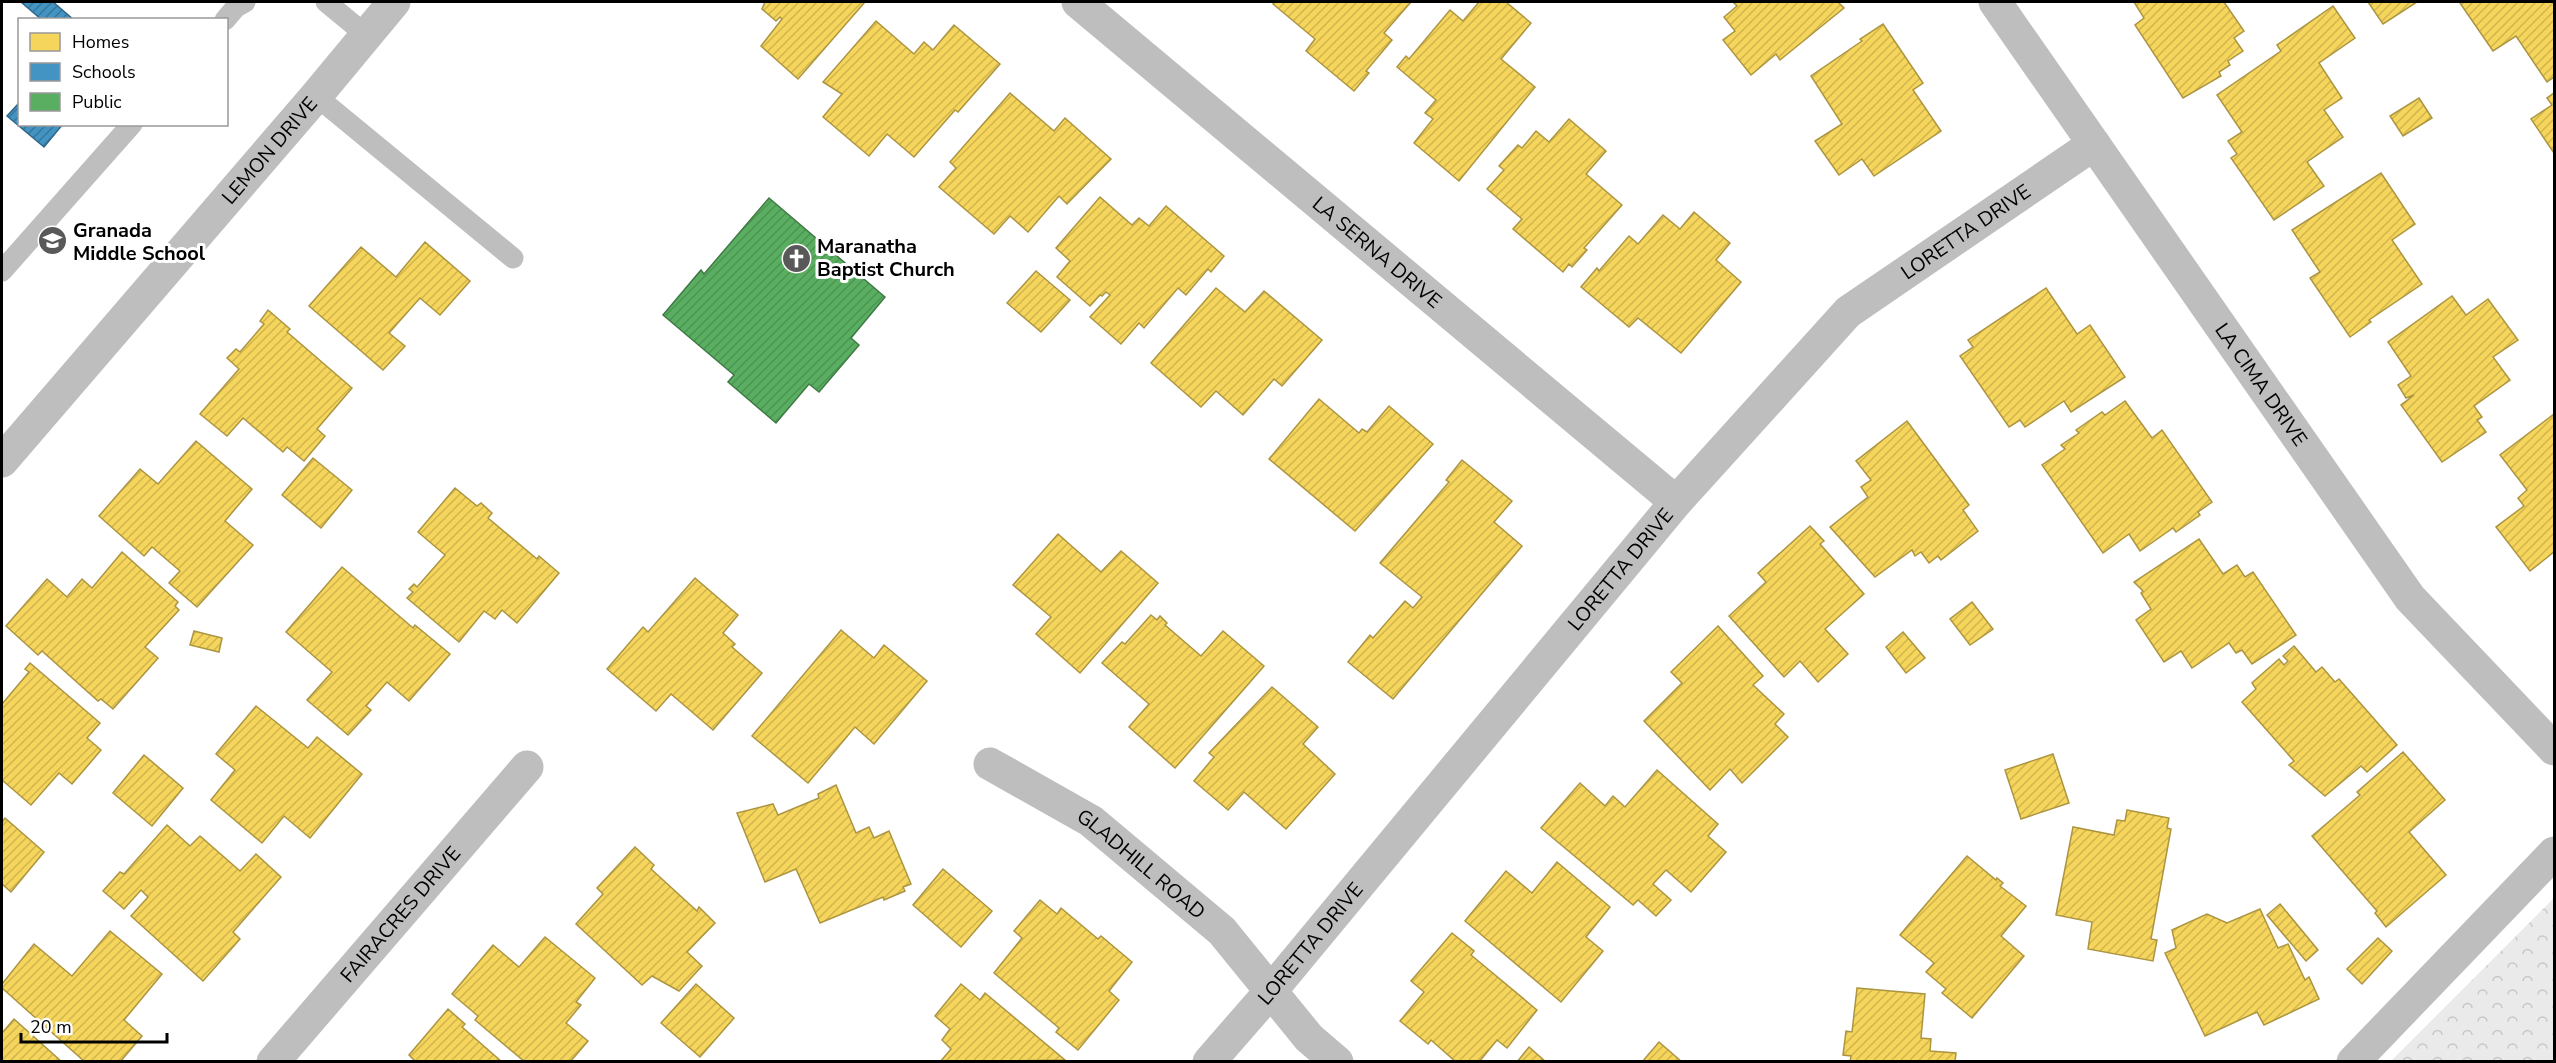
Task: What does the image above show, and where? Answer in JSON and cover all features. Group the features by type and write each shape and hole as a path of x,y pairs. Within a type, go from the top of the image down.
{"street":[{"name":"LEMON DRIVE","path":"2,461 394,2"},
{"name":"LA SERNA DRIVE","path":"1078,2 1676,502"},
{"name":"LA CIMA DRIVE","path":"1995,2 2410,598 2554,748"},
{"name":"LORETTA DRIVE","path":"1209,1062 1270,992 1676,502 1848,312 2094,144"},
{"name":"GLADHILL ROAD","path":"990,764 1090,821 1222,931 1309,1038 1337,1062"},
{"name":"FAIRACRES DRIVE","path":"273,1062 527,767"},
{"path":"2353,1062 2554,853"}],"lane":[{"path":"227,18 236,7 246,2"},
{"path":"326,2 366,35"},
{"path":"316,96 513,258"},
{"path":"2,271 130,126"}],"green space":[{"path":"2554,898 2554,1061 2391,1061"}],"building: Homes":[{"path":"765,2 865,2 798,79 761,46 782,19 780,17 776,21 762,9"},
{"path":"1275,2 1411,2 1384,33 1392,40 1366,71 1369,73 1354,91 1306,51 1315,39 1273,4"},
{"path":"1479,2 1506,2 1531,23 1501,59 1535,87 1459,181 1414,143 1433,119 1425,113 1436,100 1397,67 1406,56 1409,59 1450,10 1463,21"},
{"path":"1733,2 1838,2 1844,8 1780,60 1776,54 1751,75 1723,40 1735,31 1724,17 1737,6"},
{"path":"2134,2 2224,2 2244,31 2234,38 2243,51 2228,61 2230,65 2219,72 2221,76 2183,98 2135,25 2144,18"},
{"path":"2368,2 2417,2 2383,24"},
{"path":"2461,2 2554,2 2554,77 2547,82 2516,36 2493,51"},
{"path":"2333,6 2355,38 2319,63 2342,98 2324,110 2343,137 2307,162 2324,186 2274,220 2231,158 2237,154 2228,141 2242,132 2217,95 2281,51 2277,45"},
{"path":"876,21 914,54 924,42 933,50 954,25 1000,64 958,112 955,110 914,157 887,134 869,156 823,117 842,94 823,82"},
{"path":"1883,24 1923,83 1913,90 1941,131 1874,176 1862,159 1839,175 1815,141 1842,124 1811,76"},
{"path":"1010,93 1054,131 1065,118 1111,159 1067,204 1059,196 1028,232 1010,216 994,234 939,187 956,168 950,162"},
{"path":"2554,93 2554,153 2531,119 2552,105 2547,98"},
{"path":"2419,98 2432,118 2403,136 2390,116"},
{"path":"1569,119 1606,151 1586,174 1622,205 1584,248 1587,250 1572,267 1569,264 1563,272 1513,229 1522,219 1487,189 1504,170 1499,166 1518,145 1522,148 1536,131 1549,142"},
{"path":"2381,173 2415,224 2392,240 2422,284 2369,320 2371,322 2350,337 2310,278 2320,272 2292,230"},
{"path":"1100,197 1132,225 1139,218 1149,226 1166,206 1224,256 1211,272 1208,269 1186,295 1178,288 1144,328 1139,323 1121,344 1090,317 1110,295 1106,292 1100,295 1090,306 1057,277 1070,261 1056,248"},
{"path":"1694,212 1730,243 1716,260 1741,282 1681,353 1638,318 1629,327 1581,287 1597,268 1599,271 1629,236 1638,244 1663,215 1680,229"},
{"path":"425,242 470,281 440,315 420,298 389,333 405,346 383,370 309,306 361,247 396,277"},
{"path":"1036,271 1070,300 1041,332 1007,303"},
{"path":"1216,288 1245,312 1264,291 1322,340 1282,386 1274,379 1243,415 1216,391 1201,407 1151,363"},
{"path":"2046,288 2077,334 2090,325 2125,377 2071,412 2064,401 2025,427 2020,420 2009,427 1960,356 1973,347 1968,340"},
{"path":"2452,296 2466,315 2488,299 2518,340 2493,357 2510,380 2474,406 2482,417 2477,420 2486,432 2442,462 2401,405 2414,395 2406,398 2398,385 2411,376 2388,342"},
{"path":"268,310 290,329 287,332 352,388 317,429 325,436 304,461 287,447 283,452 243,418 227,436 200,414 239,369 227,358 236,349 240,352 264,324 260,321"},
{"path":"1319,399 1359,433 1362,429 1367,432 1389,406 1433,444 1355,531 1269,459"},
{"path":"2125,401 2152,438 2162,430 2212,502 2198,512 2200,515 2176,532 2173,528 2140,551 2129,534 2103,553 2042,465 2065,449 2061,445 2079,433 2076,430 2102,412 2105,415"},
{"path":"2554,414 2554,552 2530,571 2496,527 2524,506 2518,498 2527,490 2500,455"},
{"path":"1907,421 1969,505 1963,510 1978,531 1941,560 1938,556 1929,563 1921,552 1915,556 1912,550 1875,577 1830,527 1868,497 1861,487 1871,480 1856,461"},
{"path":"196,441 252,489 225,521 253,545 197,607 169,583 180,571 152,547 144,556 99,516 140,469 158,484"},
{"path":"313,458 352,490 321,528 282,495"},
{"path":"1462,460 1512,501 1494,522 1522,546 1393,699 1348,662 1370,635 1373,638 1405,601 1413,608 1422,597 1380,563 1449,482 1446,480"},
{"path":"455,488 477,506 481,503 492,513 488,518 537,559 539,556 559,573 517,623 502,610 495,619 484,611 459,642 407,598 413,592 409,589 414,584 417,587 445,555 418,532"},
{"path":"1810,526 1824,541 1820,544 1864,594 1825,629 1848,654 1818,682 1800,661 1784,677 1729,616 1766,582 1758,573"},
{"path":"1058,534 1101,572 1121,551 1158,583 1080,673 1036,634 1051,617 1013,585"},
{"path":"2199,539 2223,574 2237,565 2245,577 2253,572 2296,635 2252,664 2242,650 2236,653 2229,643 2192,668 2181,651 2164,662 2136,620 2151,609 2141,593 2143,591 2134,582"},
{"path":"122,552 178,602 175,606 179,610 145,647 158,658 113,709 101,699 98,701 42,651 38,655 6,626 47,579 67,597 82,579 92,588"},
{"path":"342,567 413,628 415,625 450,654 409,701 387,682 366,706 371,710 348,735 307,700 332,672 286,632"},
{"path":"695,578 738,615 723,633 735,644 732,647 762,673 713,730 671,694 656,711 607,669 643,627 648,632"},
{"path":"1972,602 1993,629 1970,645 1950,619"},
{"path":"1151,615 1157,620 1160,616 1167,623 1165,625 1201,656 1223,631 1264,666 1175,768 1129,727 1149,704 1102,663 1122,642 1125,644"},
{"path":"1718,626 1763,676 1753,685 1784,714 1775,724 1788,737 1742,783 1730,769 1710,790 1644,721 1682,683 1671,672"},
{"path":"841,630 874,658 884,645 927,681 874,744 855,727 808,783 752,736"},
{"path":"194,631 222,638 219,652 190,645"},
{"path":"1903,632 1925,658 1906,673 1886,647"},
{"path":"2294,646 2316,672 2322,667 2335,682 2339,679 2397,745 2367,772 2361,766 2325,796 2289,765 2294,761 2242,702 2256,689 2252,683 2279,659 2284,665 2288,661 2283,656"},
{"path":"30,663 100,723 87,738 101,750 72,784 59,773 31,805 2,780 2,704 29,672 25,669"},
{"path":"1272,687 1318,727 1303,744 1335,774 1286,829 1244,792 1228,810 1194,781 1214,757 1209,753"},
{"path":"256,706 308,748 317,737 362,774 310,838 284,816 262,843 211,800 235,770 216,754"},
{"path":"2403,752 2445,800 2409,832 2446,875 2386,927 2375,913 2377,911 2312,836 2360,795 2357,792"},
{"path":"2053,754 2069,803 2021,819 2005,770"},
{"path":"144,755 183,788 152,826 113,793"},
{"path":"1657,770 1718,824 1708,836 1726,852 1691,892 1666,870 1653,884 1671,900 1656,916 1638,900 1633,905 1541,828 1580,783 1605,806 1613,796 1625,807"},
{"path":"836,785 856,833 869,827 874,838 889,831 911,884 903,887 905,891 884,900 883,897 820,923 796,869 765,882 737,813 773,804 778,815 819,798 818,794"},
{"path":"2127,810 2169,818 2167,828 2171,829 2151,939 2157,940 2153,961 2088,949 2092,922 2056,915 2073,827 2114,835 2117,820 2125,821"},
{"path":"5,818 44,852 11,892 2,884 2,822"},
{"path":"167,825 190,846 200,836 240,871 256,854 281,877 233,932 240,939 203,981 131,916 148,897 141,890 124,909 103,891 120,872 124,874"},
{"path":"635,847 654,865 651,869 697,911 699,907 715,923 687,952 702,966 679,991 652,976 642,985 576,924 603,894 597,888"},
{"path":"1967,856 1996,880 1997,878 2003,883 2000,886 2026,906 2001,936 2024,956 1972,1018 1942,993 1946,989 1926,972 1934,963 1900,935"},
{"path":"1557,862 1610,907 1586,937 1603,951 1561,1002 1465,921 1506,871 1532,893"},
{"path":"943,869 992,911 961,947 913,905"},
{"path":"1040,900 1057,914 1061,908 1098,939 1101,936 1132,962 1109,991 1119,1000 1078,1050 1056,1032 1059,1028 994,973 1022,938 1014,931"},
{"path":"2280,904 2318,950 2306,961 2267,915"},
{"path":"2260,909 2278,948 2288,944 2305,980 2309,977 2319,999 2264,1025 2257,1012 2205,1036 2165,953 2176,948 2172,930 2207,914 2227,923"},
{"path":"110,931 162,974 124,1020 142,1036 120,1062 85,1062 2,988 2,984 34,944 72,976"},
{"path":"1452,933 1474,951 1471,955 1537,1010 1507,1048 1497,1040 1479,1062 1456,1062 1431,1040 1428,1044 1400,1021 1424,992 1411,981"},
{"path":"545,937 595,978 576,1002 581,1005 566,1023 588,1041 570,1062 525,1062 475,1020 478,1016 452,994 493,945 519,967"},
{"path":"2378,938 2392,951 2362,984 2347,969"},
{"path":"696,984 734,1018 700,1057 661,1023"},
{"path":"961,984 980,1000 985,993 1065,1060 940,1062 951,1049 942,1040 950,1029 935,1016"},
{"path":"1857,988 1925,994 1921,1038 1931,1039 1930,1051 1956,1053 1955,1062 1850,1062 1851,1056 1843,1055 1846,1031 1852,1032"},
{"path":"448,1009 465,1024 462,1027 502,1062 416,1062 409,1055"},
{"path":"14,1019 62,1062 2,1062 2,1033"},
{"path":"1659,1042 1682,1062 1642,1062"},
{"path":"1529,1047 1546,1062 1517,1062"}],"building: Schools":[{"path":"21,2 53,2 72,18 40,18"},
{"path":"18,104 18,125 7,116"},
{"path":"19,126 61,126 44,147"}],"building: Public":[{"path":"769,198 885,297 851,338 859,345 819,392 809,384 776,423 728,382 734,375 663,315 701,270 704,274"}],"place":[{"name":"Granada Middle School","path":"52,241"},
{"name":"Maranatha Baptist Church","path":"796,258"}]}
